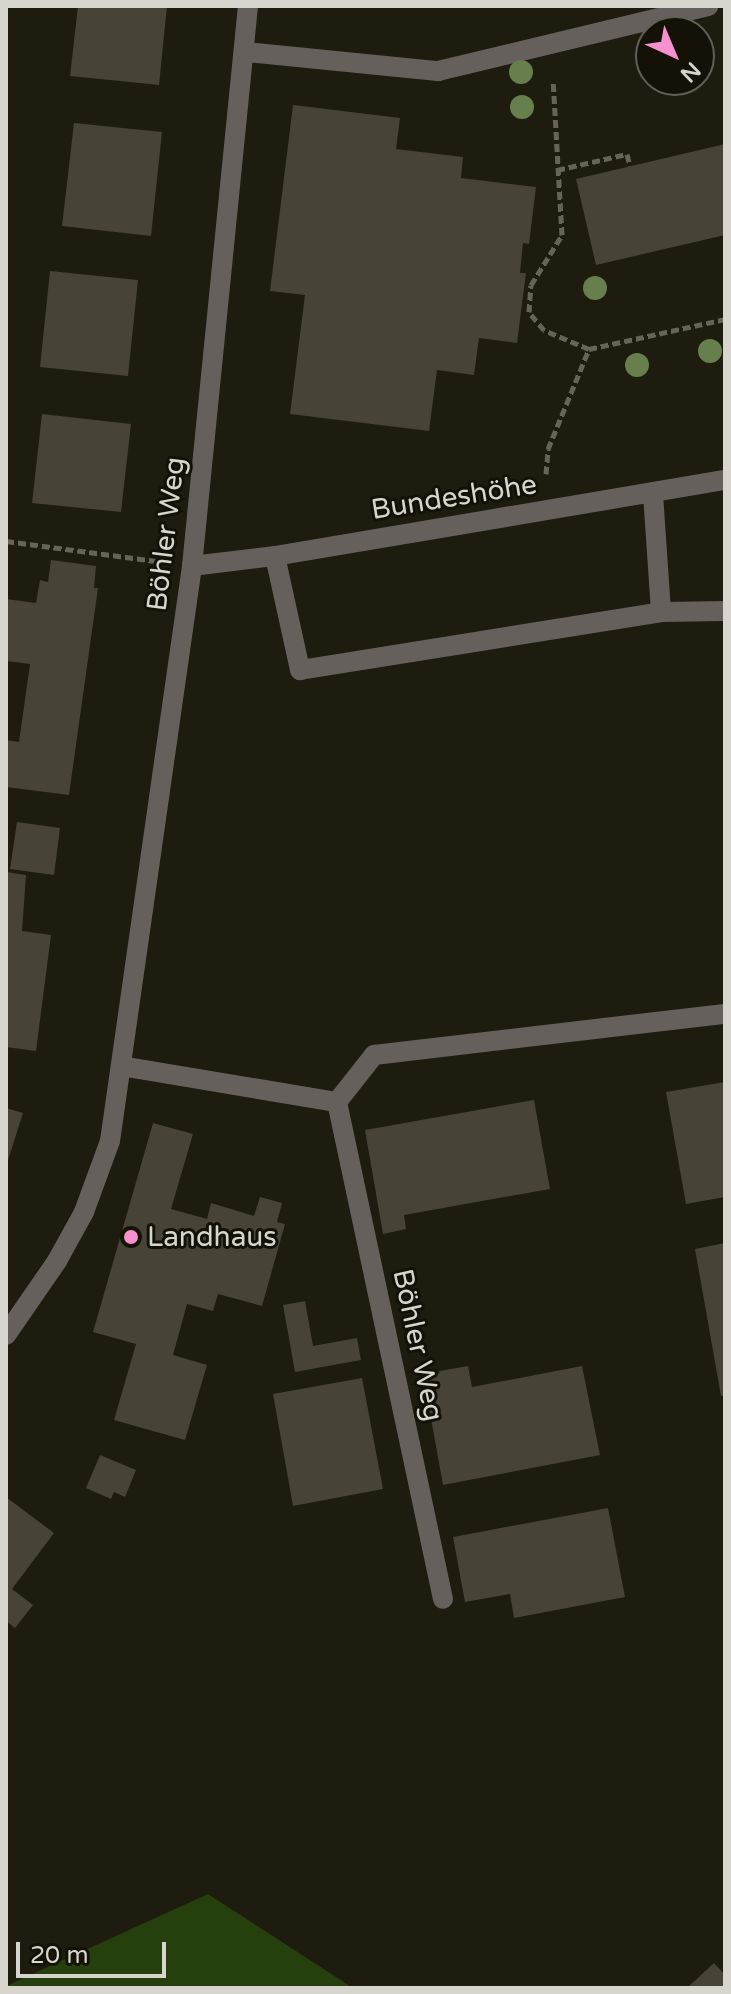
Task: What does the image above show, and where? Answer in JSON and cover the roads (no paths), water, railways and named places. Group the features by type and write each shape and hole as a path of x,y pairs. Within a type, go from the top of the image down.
{"street":[{"name":"Böhler Weg","path":"6,1335 57,1261 84,1212 110,1141 192,566 246,52 248,6"},
{"path":"246,52 438,71 708,6"},
{"name":"Bundeshöhe","path":"192,566 275,556 725,480"},
{"path":"653,494 661,612"},
{"path":"275,556 300,670 661,612 725,611"},
{"path":"121,1066 337,1102 374,1055 725,1014"},
{"name":"Böhler Weg","path":"337,1102 443,1599"}],"place":[{"name":"Landhaus","path":"131,1237"}]}
